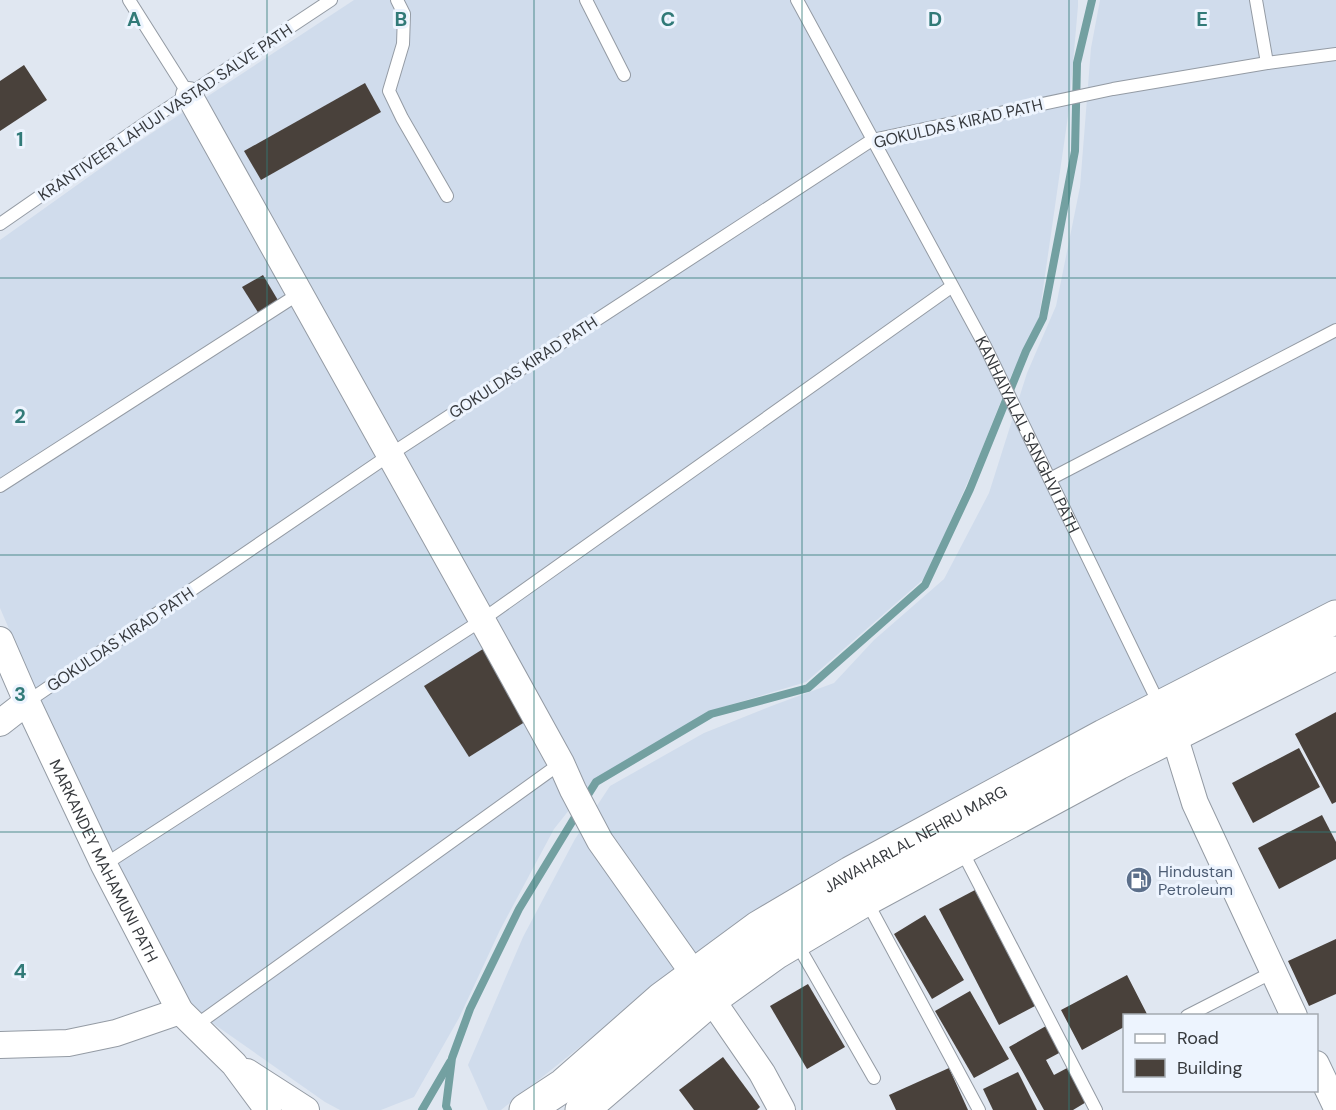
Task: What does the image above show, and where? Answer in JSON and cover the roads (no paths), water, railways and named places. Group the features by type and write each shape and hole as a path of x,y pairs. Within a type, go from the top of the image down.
{"main road":[{"name":"JAWAHARLAL NEHRU MARG","path":"526,1110 564,1085 663,998 703,987 775,953 866,899 1118,763 1167,721 1336,617"},
{"name":"JAWAHARLAL NEHRU MARG","path":"582,1110 758,928 851,873 1167,721 1336,653"}],"street":[{"path":"189,95 391,454 561,763 600,841 762,1073 782,1110"},
{"name":"MARKANDEY MAHAMUNI PATH","path":"0,640 104,865 187,1018 234,1064 268,1110"},
{"path":"0,723 27,702"},
{"path":"1167,721 1195,803 1293,1014"},
{"path":"0,1045 68,1043 187,1018"},
{"name":"MARKANDEY MAHAMUNI PATH","path":"234,1064 302,1107"},
{"path":"1318,1066 1336,1106"}],"lane":[{"path":"129,0 189,95"},
{"name":"KRANTIVEER LAHUJI VASTAD SALVE PATH","path":"0,224 141,126 331,0"},
{"path":"397,0 404,14 403,44 389,91 447,196"},
{"path":"586,0 624,75"},
{"name":"KANHAIYALAL SANGHVI PATH","path":"797,0 985,346 1167,721"},
{"path":"1256,0 1267,63"},
{"name":"GOKULDAS KIRAD PATH","path":"27,702 391,454 872,140 1113,89 1267,63 1336,54"},
{"path":"104,865 482,620 951,287"},
{"path":"0,486 300,293"},
{"path":"1050,479 1336,330"},
{"path":"187,1018 561,763"},
{"path":"961,848 1096,1110"},
{"path":"866,899 979,1110"},
{"path":"795,941 874,1078"},
{"path":"1191,1014 1274,972"}],"waterway":[{"path":"584,801 596,782 711,714 808,688 925,585 970,489 1026,351 1043,318 1075,151 1077,63 1092,0"},
{"path":"448,1110 446,1106 452,1058 470,1009 519,909 578,812"},
{"path":"422,1110 450,1062"}],"place":[{"name":"Hindustan Petroleum","path":"1139,880"}]}
